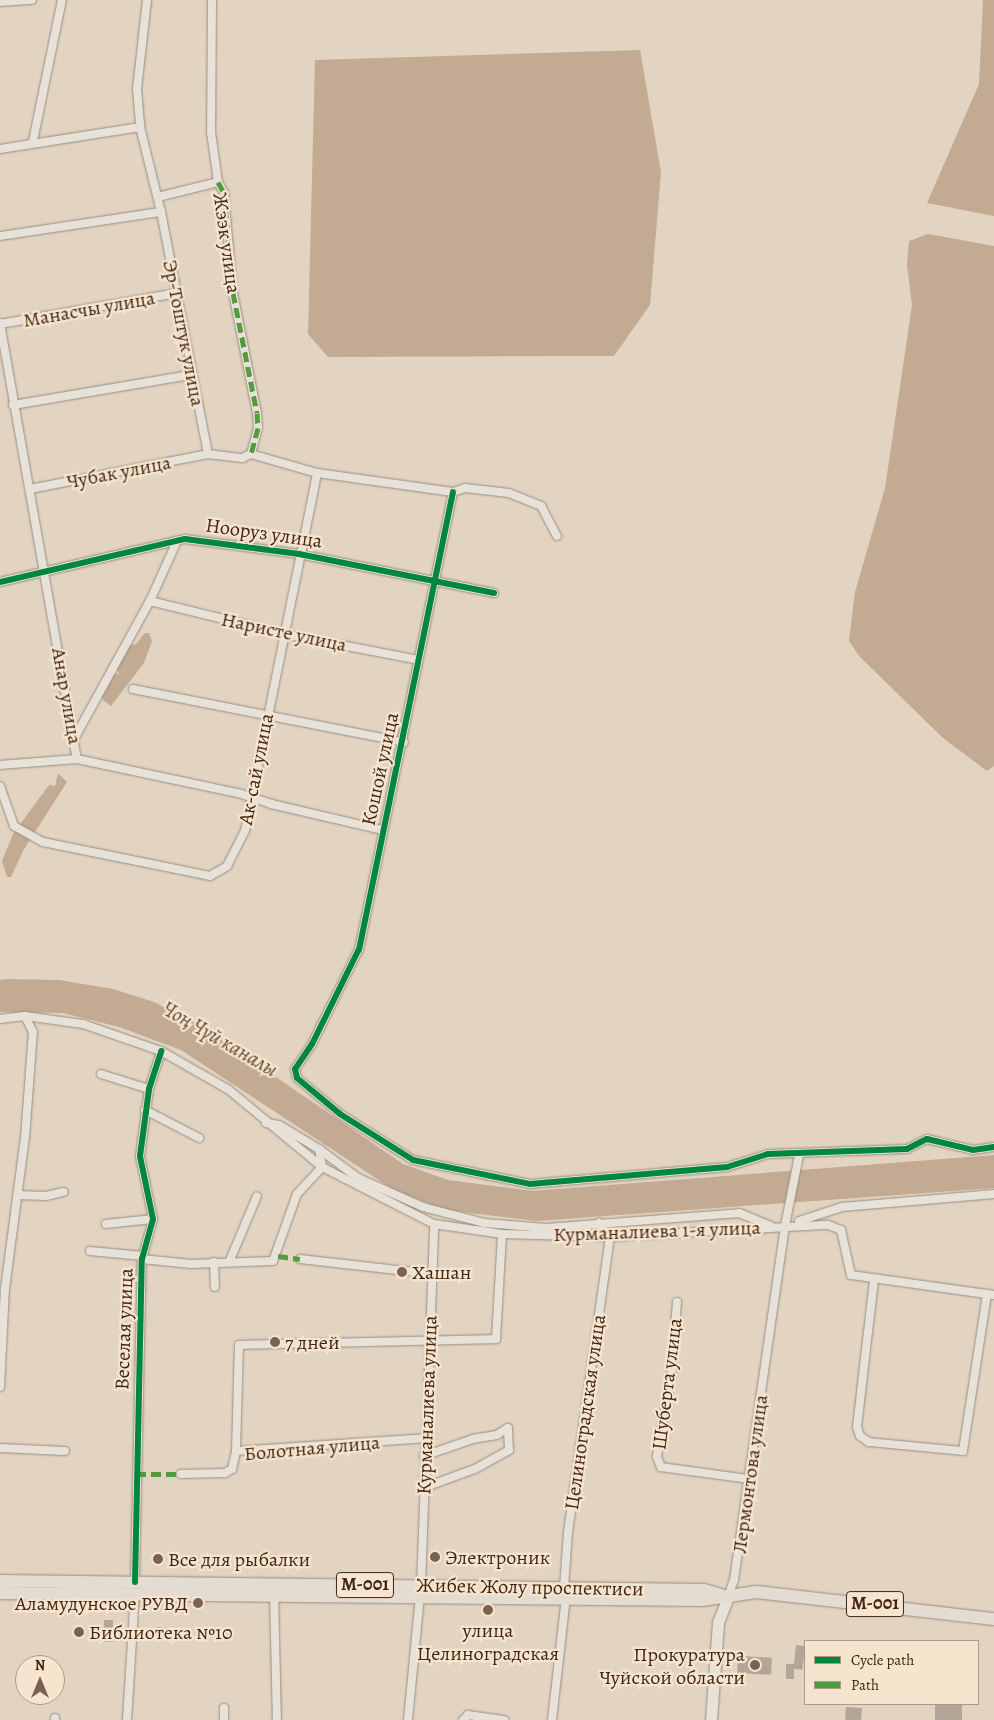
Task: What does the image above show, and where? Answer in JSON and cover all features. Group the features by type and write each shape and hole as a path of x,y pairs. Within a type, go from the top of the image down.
{"main road":[{"name":"Жибек Жолу проспектиси","path":"0,1581 135,1588 565,1593 728,1597 756,1592 994,1619"},
{"name":"Жибек Жолу проспектиси","path":"0,1593 135,1588"},
{"name":"Лермонтова улица","path":"711,1720 718,1622 728,1597"}],"street":[{"path":"0,2 32,0"},
{"path":"33,141 62,0"},
{"name":"Эр-Тоштук улица","path":"147,0 137,89 140,127 158,197 178,293 191,375 208,454"},
{"name":"Жээк улица","path":"212,0 211,132 218,182 224,193 233,293 257,413 258,428 251,454"},
{"path":"0,149 33,141 140,127"},
{"path":"158,197 218,182"},
{"path":"0,236 161,212"},
{"name":"Манасчы улица","path":"0,324 178,293"},
{"name":"Анар улица","path":"0,324 77,759 384,830"},
{"path":"13,405 191,375"},
{"path":"208,454 242,458 251,454 317,473 453,492 465,488 509,493 541,506 557,536"},
{"name":"Чубак улица","path":"30,489 208,454"},
{"name":"Ак-сай улица","path":"0,786 14,826 34,839 210,876 227,866 236,853 252,798 299,554 317,473"},
{"name":"Кошой улица","path":"453,492 404,742 358,949 312,1044 295,1069 297,1078 340,1114 413,1160 491,1179 540,1183 727,1167 768,1154 798,1159 907,1149 927,1139 973,1150 994,1146"},
{"name":"Нооруз улица","path":"0,582 177,541 213,540 299,554 494,593"},
{"path":"74,739 150,601 177,541"},
{"name":"Наристе улица","path":"150,601 284,634 419,660"},
{"path":"133,689 404,742"},
{"path":"0,765 77,759"},
{"path":"0,1387 3,1289 18,1195 33,1032 25,1016"},
{"name":"Курманалиева 1-я улица","path":"0,1019 25,1016 83,1024 161,1051 229,1090 264,1123 322,1168 434,1224 502,1234 610,1237 785,1226"},
{"name":"Веселая улица","path":"127,1720 135,1588 143,1258 153,1219 140,1156 149,1089 161,1051"},
{"path":"101,1074 149,1089"},
{"path":"145,1110 200,1138"},
{"path":"264,1123 279,1126 319,1149 358,1178 423,1207 484,1223 546,1228 739,1213 773,1227"},
{"path":"319,1149 322,1168"},
{"name":"Лермонтова улица","path":"728,1597 750,1479 785,1226 798,1159"},
{"name":"Веселая улица","path":"143,1258 191,1264 230,1260 273,1261 297,1194 322,1168"},
{"path":"18,1195 46,1196 64,1192"},
{"path":"785,1226 842,1207 994,1194"},
{"path":"230,1260 257,1196"},
{"path":"423,1207 434,1224"},
{"path":"106,1224 153,1219"},
{"path":"599,1223 610,1237"},
{"path":"785,1226 809,1223 841,1230 851,1275 874,1280 991,1294 963,1451 869,1442 860,1436 857,1427 874,1280"},
{"name":"Курманалиева улица","path":"408,1720 420,1591 434,1224"},
{"path":"236,1451 239,1345 429,1344 496,1339 502,1234"},
{"name":"Целиноградская улица","path":"552,1720 565,1593 568,1532 610,1237"},
{"path":"90,1250 143,1258"},
{"path":"300,1259 432,1274"},
{"path":"214,1262 215,1287"},
{"name":"Шуберта улица","path":"677,1302 658,1462 660,1466 750,1479"},
{"path":"423,1488 474,1469 509,1450 508,1428 497,1435 474,1438 424,1456"},
{"name":"Болотная улица","path":"180,1474 225,1473 232,1469 236,1451 425,1438"},
{"path":"0,1448 65,1451"},
{"path":"274,1590 277,1720"},
{"path":"224,1708 224,1720"},
{"path":"463,1720 468,1716 506,1720"}],"water":[{"path":"983,0 994,0 994,216 927,203 979,84"},
{"path":"640,50 661,172 650,305 614,356 328,357 308,334 315,60"},
{"path":"928,234 994,246 994,766 987,771 943,738 860,657 849,641 855,592 885,488 912,305 907,265 909,241"},
{"path":"145,633 149,633 152,641 144,663 111,706 103,700 102,691 112,674 119,674 116,667 128,646 136,644"},
{"path":"58,773 67,782 24,849 11,877 7,877 2,861 13,834 49,785 55,786"},
{"name":"Чоң Чүй каналы","path":"0,980 59,980 113,989 154,1002 206,1029 403,1164 448,1180 532,1191 994,1155 994,1188 537,1221 445,1210 394,1190 181,1050 119,1027 63,1013 0,1012"}],"building":[{"path":"104,1620 113,1620 113,1627 124,1627 124,1634 114,1634 114,1642 104,1642"},
{"path":"156,1627 166,1628 165,1640 156,1640"},
{"path":"796,1645 804,1646 802,1670 793,1669"},
{"name":"Прокуратура Чуйской области","path":"738,1656 772,1658 771,1675 737,1673"},
{"path":"786,1664 794,1664 794,1679 786,1679"},
{"path":"935,1705 962,1705 962,1720 935,1720"},
{"path":"846,1707 862,1708 861,1720 845,1720"}],"marked path":[{"path":"218,182 224,193 233,293 257,413 258,428 251,454"},
{"path":"278,1256 300,1259"},
{"path":"136,1474 181,1474"}],"cycle path":[{"path":"453,492 359,949 312,1044 295,1069 297,1078 340,1114 413,1160 530,1184 727,1167 768,1154 907,1149 927,1139 973,1150 994,1147"},
{"path":"0,582 185,539 299,554 494,593"},
{"path":"135,1582 142,1259 153,1219 140,1156 149,1089 161,1051"}],"place":[{"name":"Хашан","path":"402,1272"},
{"name":"7 дней","path":"275,1342"},
{"name":"Электроник","path":"435,1557"},
{"name":"Все для рыбалки","path":"158,1559"},
{"name":"Аламудунское РУВД","path":"198,1603"},
{"name":"улица Целиноградская","path":"488,1610"},
{"name":"Библиотека №10","path":"79,1632"},
{"name":"Прокуратура Чуйской области","path":"755,1665"}]}
